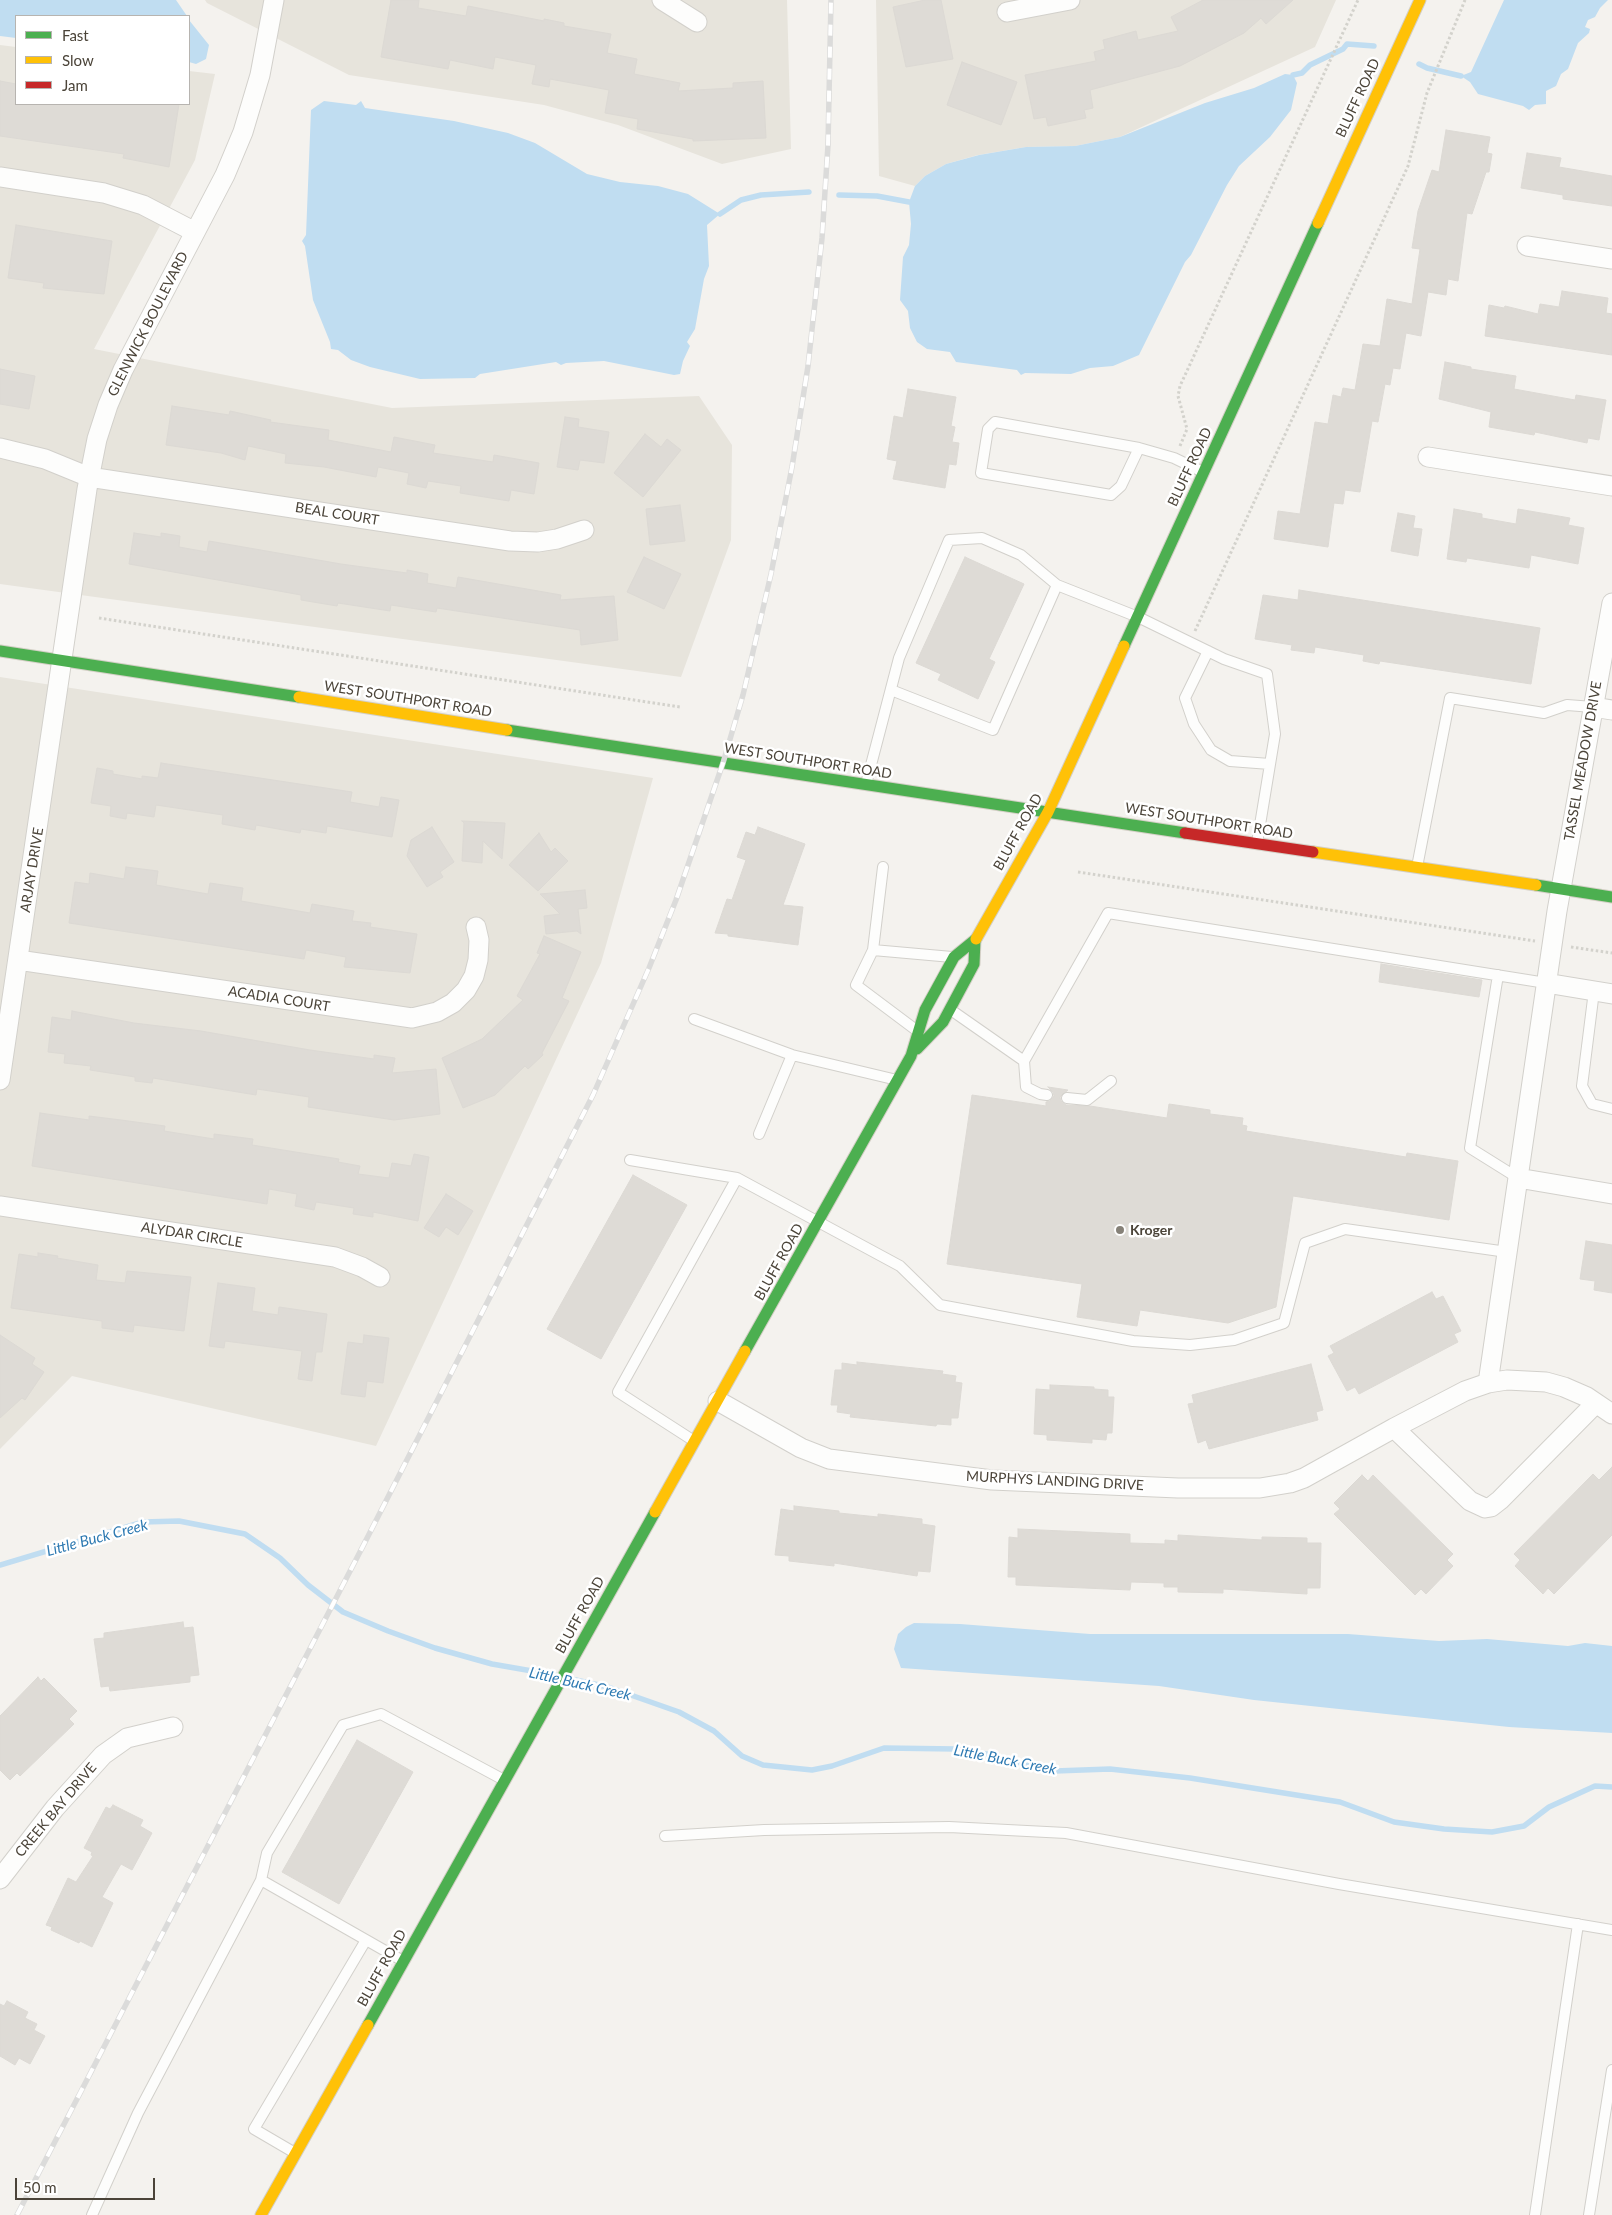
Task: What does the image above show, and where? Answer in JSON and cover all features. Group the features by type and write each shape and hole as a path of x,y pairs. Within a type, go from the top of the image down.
{"main road":[{"name":"BLUFF ROAD","path":"912,1056 925,1010 954,957 975,940 1048,812 1420,0"},
{"name":"WEST SOUTHPORT ROAD","path":"0,651 866,785 1612,897"},
{"name":"BLUFF ROAD","path":"261,2215 898,1080 912,1056 950,1010 974,964 975,940"}],"street":[{"name":"GLENWICK BOULEVARD","path":"63,661 89,477 100,428 118,382 225,174 244,132 260,75 274,0"},
{"path":"662,0 697,22"},
{"path":"1007,12 1070,0"},
{"path":"0,177 104,193 143,205 195,232"},
{"path":"1526,246 1612,259"},
{"name":"BEAL COURT","path":"0,448 45,459 89,477 510,541 538,542 556,539 584,530"},
{"path":"1428,457 1612,486"},
{"name":"TASSEL MEADOW DRIVE","path":"1488,1383 1552,944 1612,603"},
{"name":"ARJAY DRIVE","path":"0,1080 63,661"},
{"path":"1593,707 1612,710"},
{"name":"ACADIA COURT","path":"18,960 412,1018 437,1012 453,1003 466,990 474,976 478,960 479,940 476,927"},
{"path":"1546,983 1603,992"},
{"path":"1518,1178 1612,1194"},
{"name":"ALYDAR CIRCLE","path":"0,1206 335,1258 362,1267 380,1277"},
{"name":"MURPHYS LANDING DRIVE","path":"718,1401 801,1448 829,1459 992,1480 1178,1488 1265,1487 1290,1483 1304,1478 1453,1397 1488,1383 1515,1379 1546,1382 1577,1392 1612,1414"},
{"path":"1394,1428 1470,1501 1479,1507 1488,1508 1500,1500 1596,1403"},
{"name":"CREEK BAY DRIVE","path":"0,1879 55,1808 103,1755 127,1738 173,1727"}],"lane":[{"path":"1139,448 1121,486 1111,495 981,474 988,429 995,422 1139,448 1174,458 1204,472"},
{"path":"866,785 899,658 949,540 982,538 1021,555 1058,585 1138,617 1208,651 1268,674 1275,734 1257,844"},
{"path":"890,690 993,730 1058,585"},
{"path":"1208,651 1186,698 1194,724 1211,750 1230,761 1270,764"},
{"path":"1416,868 1450,698 1544,713 1567,705 1593,707"},
{"path":"883,867 873,950 856,985 919,1032"},
{"path":"1047,1095 1040,1094 1026,1086 1024,1061 1108,913 1546,983"},
{"path":"873,950 954,957"},
{"path":"1498,975 1470,1148 1518,1178"},
{"path":"1603,992 1582,1086 1592,1104 1612,1109"},
{"path":"950,1010 1024,1061"},
{"path":"694,1018 792,1055 898,1080"},
{"path":"758,1134 792,1055"},
{"path":"1067,1098 1087,1100 1111,1081"},
{"path":"630,1160 737,1178 900,1266 940,1305 1133,1341 1190,1345 1234,1340 1284,1323 1305,1243 1345,1229 1507,1252"},
{"path":"695,1441 618,1392 737,1178"},
{"path":"92,2215 138,2113 261,1880 267,1853 343,1725 382,1714 504,1780"},
{"path":"665,1836 764,1830 949,1827 1066,1833 1338,1884 1612,1930"},
{"path":"261,1880 403,1961"},
{"path":"1535,2215 1578,1924"},
{"path":"296,2153 254,2129 366,1940"},
{"path":"1589,2215 1612,2070"}],"path":[{"path":"1174,458 1187,429 1178,396 1180,386 1358,0"},
{"path":"1190,642 1408,166 1430,85 1465,0"},
{"path":"99,618 680,707"},
{"path":"1078,872 1612,953"}],"shaded area":[{"path":"205,0 787,0 791,149 722,164 618,125 544,105 349,75 207,3"},
{"path":"876,0 1336,0 1315,47 1120,137 1075,146 1026,147 978,155 946,164 925,176 915,186 879,176"},
{"path":"0,45 15,47 15,105 190,105 190,71 215,74 195,160 94,349 392,408 699,396 732,445 731,540 681,677 0,584"},
{"path":"0,677 653,778 601,963 376,1446 72,1376 0,1449"}],"water":[{"path":"0,0 176,0 186,15 15,15 15,38 0,36"},
{"path":"1504,0 1608,0 1595,17 1588,20 1585,27 1590,29 1589,33 1578,43 1568,69 1561,74 1556,86 1546,91 1546,104 1535,105 1529,110 1523,106 1478,94 1470,82 1461,76 1471,72"},
{"path":"190,21 209,45 206,59 196,64 190,62"},
{"path":"1285,74 1293,75 1297,83 1291,110 1270,137 1239,166 1227,185 1191,255 1185,262 1139,355 1113,366 1090,368 1071,374 1025,373 1021,375 1017,370 956,362 950,352 927,349 917,342 910,328 908,311 900,300 903,257 909,245 911,224 909,202 915,186 925,176 946,164 979,155 1026,147 1075,146 1120,137 1205,103 1254,88"},
{"path":"324,101 356,105 361,101 365,108 454,121 508,133 535,143 587,174 620,182 658,186 688,194 720,214 707,225 709,266 704,279 695,329 687,342 690,346 683,361 680,374 674,375 604,361 566,363 561,365 556,362 480,374 475,378 420,379 370,367 351,360 338,350 331,349 313,300 305,246 302,241 306,235 311,110"},
{"path":"914,1623 960,1624 1090,1634 1348,1634 1439,1641 1487,1639 1568,1646 1585,1643 1612,1646 1612,1733 1509,1727 1254,1700 1159,1686 901,1668 894,1649 898,1634"}],"building":[{"path":"391,0 419,0 418,8 466,16 468,6 544,21 544,19 564,23 564,26 611,34 607,53 637,59 634,74 680,83 678,91 733,88 733,83 763,81 766,138 693,141 693,139 637,129 638,119 605,113 609,90 550,79 549,87 532,84 536,65 495,57 493,69 450,60 448,69 381,57"},
{"path":"925,0 941,0 953,59 906,67 893,7"},
{"path":"1203,0 1293,0 1266,24 1261,18 1244,33 1180,66 1090,90 1093,108 1084,110 1086,118 1048,126 1046,117 1034,119 1025,75 1096,61 1094,52 1105,49 1103,40 1136,31 1138,40 1178,31 1171,17"},
{"path":"962,62 1017,82 1001,125 947,105"},
{"path":"0,81 15,84 15,105 179,105 169,167 123,158 124,154 0,136"},
{"path":"1446,130 1490,137 1487,153 1492,154 1489,172 1486,172 1472,214 1467,213 1458,281 1448,279 1446,295 1428,292 1421,336 1406,333 1400,369 1393,368 1390,385 1385,384 1378,422 1372,421 1360,492 1345,490 1343,504 1334,503 1328,547 1274,539 1278,511 1300,514 1315,422 1328,424 1333,395 1341,397 1343,388 1355,390 1363,344 1380,346 1387,299 1412,304 1420,249 1412,248 1418,211 1432,170 1439,172"},
{"path":"1527,153 1561,158 1559,167 1612,176 1612,206 1563,199 1563,195 1521,188"},
{"path":"16,225 112,241 104,294 43,288 44,283 8,278"},
{"path":"1562,291 1608,298 1606,313 1612,314 1612,355 1485,336 1489,305 1504,308 1505,306 1538,314 1540,304 1559,307"},
{"path":"1445,362 1471,367 1471,369 1516,376 1514,389 1575,400 1576,395 1606,400 1599,440 1588,438 1587,443 1535,432 1534,435 1489,427 1491,412 1439,399"},
{"path":"0,369 35,376 29,409 0,404"},
{"path":"908,389 956,397 951,426 955,427 952,442 959,443 956,465 949,464 945,488 893,479 897,461 887,459 894,416 903,418"},
{"path":"172,406 229,415 230,411 271,420 270,422 329,430 328,440 391,452 394,437 435,445 433,453 493,462 494,455 539,463 534,494 511,490 509,501 460,493 461,486 428,481 426,488 407,484 409,473 378,467 376,477 324,467 285,463 286,454 248,446 245,460 221,453 166,445"},
{"path":"565,417 579,419 578,427 609,432 604,463 580,460 578,470 557,467"},
{"path":"645,434 661,447 667,439 681,450 643,497 614,473"},
{"path":"680,505 685,541 650,545 646,509"},
{"path":"1454,509 1482,514 1482,518 1516,524 1518,509 1570,518 1568,525 1584,528 1578,564 1531,555 1529,568 1467,558 1466,562 1447,559"},
{"path":"1398,513 1415,516 1413,528 1422,529 1418,556 1391,551"},
{"path":"134,533 161,537 161,533 180,536 179,547 207,552 209,541 341,564 407,573 407,570 428,574 427,583 456,588 458,577 561,595 560,600 614,596 618,640 581,645 580,630 437,608 436,612 391,605 390,611 338,603 337,606 301,600 301,595 129,564"},
{"path":"644,557 681,574 664,609 627,592"},
{"path":"965,557 1024,584 989,659 995,662 978,699 938,680 941,674 916,663"},
{"path":"1299,590 1540,628 1531,684 1380,661 1379,664 1363,661 1364,655 1315,647 1314,653 1291,650 1292,645 1255,639 1263,595 1298,600"},
{"path":"161,763 352,792 350,802 379,807 381,797 399,800 392,837 327,826 326,833 301,829 300,833 256,825 255,830 222,824 223,815 156,805 154,817 127,813 126,819 110,816 111,806 91,803 97,768 113,771 113,774 142,779 142,776 158,778"},
{"path":"462,821 505,823 502,859 483,841 482,863 462,861 464,823"},
{"path":"432,827 454,862 440,872 443,877 427,887 407,856 411,840"},
{"path":"758,827 805,844 783,905 803,907 798,945 715,933 727,899 732,900 746,860 737,857 746,832 755,835"},
{"path":"539,833 551,852 555,848 568,861 538,891 509,865"},
{"path":"126,867 158,871 156,885 208,894 210,883 243,888 241,901 310,913 312,904 354,911 352,921 371,923 370,927 417,934 410,973 344,967 346,957 306,950 304,959 69,923 75,882 89,884 90,873 124,879"},
{"path":"585,890 587,908 578,909 581,934 577,931 546,934 544,916 560,914 540,894"},
{"path":"544,936 581,952 562,998 569,1001 542,1053 543,1055 528,1069 525,1066 495,1095 463,1108 442,1058 482,1039 523,1000 517,996 540,954 537,953"},
{"path":"1381,964 1482,980 1479,997 1379,982"},
{"path":"72,1011 134,1023 201,1031 310,1050 374,1059 374,1055 395,1058 392,1073 436,1069 440,1114 394,1120 308,1107 309,1097 257,1089 256,1095 153,1078 152,1083 135,1081 135,1077 90,1070 91,1066 64,1063 65,1054 48,1052 52,1017 71,1020"},
{"name":"Kroger","path":"1048,1087 1068,1090 1060,1097 1061,1101 1066,1105 1090,1106 1167,1118 1169,1104 1210,1110 1210,1114 1243,1118 1242,1125 1247,1126 1246,1131 1406,1157 1407,1153 1458,1161 1449,1220 1293,1196 1276,1307 1228,1323 1140,1310 1137,1326 1077,1317 1082,1284 947,1264 972,1095 1046,1106 1046,1102 1050,1101 1054,1096"},
{"path":"40,1113 89,1120 89,1116 165,1126 164,1131 214,1139 214,1134 253,1139 252,1145 339,1159 338,1162 360,1166 358,1174 389,1178 392,1163 411,1166 414,1154 429,1157 418,1221 373,1212 373,1217 353,1214 354,1208 316,1202 314,1210 295,1206 297,1194 269,1189 267,1204 32,1166"},
{"path":"633,1175 687,1205 601,1359 547,1329"},
{"path":"446,1194 473,1211 458,1235 446,1227 439,1237 424,1228"},
{"path":"1586,1241 1612,1245 1612,1293 1594,1290 1595,1281 1580,1279"},
{"path":"38,1253 98,1265 96,1280 125,1283 127,1271 191,1277 184,1331 134,1325 133,1332 102,1328 102,1321 11,1308 19,1254 38,1257"},
{"path":"218,1283 255,1288 252,1311 278,1315 279,1307 327,1314 322,1352 316,1352 312,1381 298,1379 302,1351 225,1341 224,1348 209,1346"},
{"path":"1432,1292 1436,1299 1443,1296 1461,1331 1454,1334 1458,1342 1359,1394 1355,1387 1347,1391 1328,1356 1334,1353 1330,1346"},
{"path":"0,1335 35,1358 32,1364 44,1372 25,1400 22,1398 0,1418"},
{"path":"364,1335 389,1338 383,1383 367,1381 365,1397 341,1394 348,1342 363,1344"},
{"path":"857,1362 943,1371 942,1374 956,1376 955,1382 962,1383 958,1418 951,1418 951,1425 937,1424 936,1426 850,1417 851,1414 837,1412 838,1405 831,1405 835,1370 842,1370 842,1363 857,1365"},
{"path":"1311,1364 1323,1410 1316,1412 1318,1420 1209,1449 1206,1440 1198,1443 1188,1404 1194,1403 1192,1395"},
{"path":"1050,1385 1094,1387 1094,1389 1108,1390 1108,1397 1114,1397 1112,1433 1107,1433 1106,1440 1092,1439 1092,1443 1047,1440 1047,1435 1034,1434 1036,1389 1050,1390"},
{"path":"1612,1467 1612,1535 1554,1594 1548,1588 1543,1594 1515,1566 1520,1560 1514,1554 1593,1474 1599,1480"},
{"path":"1362,1475 1368,1481 1373,1475 1453,1554 1447,1560 1453,1566 1426,1594 1421,1589 1415,1595 1334,1514 1340,1509 1334,1503"},
{"path":"794,1506 878,1517 878,1514 922,1519 922,1524 935,1526 930,1572 918,1571 917,1576 834,1563 834,1566 789,1561 789,1556 775,1555 781,1509 794,1511"},
{"path":"1018,1529 1130,1534 1130,1543 1165,1544 1165,1540 1178,1541 1178,1535 1262,1540 1262,1537 1307,1538 1307,1543 1321,1543 1320,1588 1307,1588 1307,1594 1223,1589 1223,1593 1178,1592 1178,1587 1164,1587 1164,1583 1131,1582 1130,1590 1016,1585 1016,1577 1008,1577 1009,1537 1018,1538"},
{"path":"183,1622 184,1628 193,1627 199,1675 190,1676 190,1682 110,1691 109,1686 101,1687 94,1639 104,1638 104,1633"},
{"path":"38,1677 41,1681 44,1678 77,1711 69,1719 74,1724 20,1776 17,1773 10,1780 0,1770 0,1716"},
{"path":"357,1740 413,1772 339,1904 282,1872"},
{"path":"113,1805 143,1820 140,1826 152,1833 132,1870 121,1864 102,1897 113,1903 92,1947 51,1930 52,1927 46,1925 68,1878 76,1882 93,1856 91,1855 92,1852 84,1848 106,1807 110,1809"},
{"path":"7,2001 28,2012 25,2018 37,2024 34,2030 45,2036 30,2064 19,2058 15,2065 0,2056 0,2004 4,2006"}],"waterway":[{"path":"1293,75 1302,73 1310,65 1343,49 1347,44 1374,46"},
{"path":"1419,64 1427,68 1461,76"},
{"path":"720,214 741,200 761,195 809,192"},
{"path":"839,195 877,196 909,202"},
{"name":"Little Buck Creek","path":"0,1565 143,1522 179,1521 245,1534 280,1558 308,1585 343,1612 435,1648 492,1664 555,1675"},
{"name":"Little Buck Creek","path":"571,1679 608,1687 679,1712 714,1731 742,1756 763,1765 812,1770 832,1766 884,1748 956,1749 998,1756 1033,1767 1055,1771 1110,1769 1190,1778 1340,1802 1394,1822 1444,1829 1492,1832 1524,1826 1549,1807 1595,1786 1612,1787"}],"railway":[{"path":"17,2215 362,1548 593,1095 649,968 676,900 723,763 743,695 771,574 792,467 808,366 822,238 828,145 831,0"}],"traffic: fast":[{"path":"1124,646 1318,223"},
{"path":"0,651 299,697"},
{"path":"507,730 1185,833"},
{"path":"1536,885 1612,897"},
{"path":"745,1351 911,1056 925,1010 954,957 976,939"},
{"path":"917,1049 943,1022 974,964 975,940"},
{"path":"368,2025 655,1512"}],"traffic: slow":[{"path":"1318,223 1420,0"},
{"path":"976,939 1048,812 1124,646"},
{"path":"299,697 507,730"},
{"path":"1313,852 1536,885"},
{"path":"655,1512 745,1351"},
{"path":"261,2215 368,2025"}],"traffic: jam":[{"path":"1185,833 1313,852"}],"place":[{"name":"Kroger","path":"1120,1230"}]}
